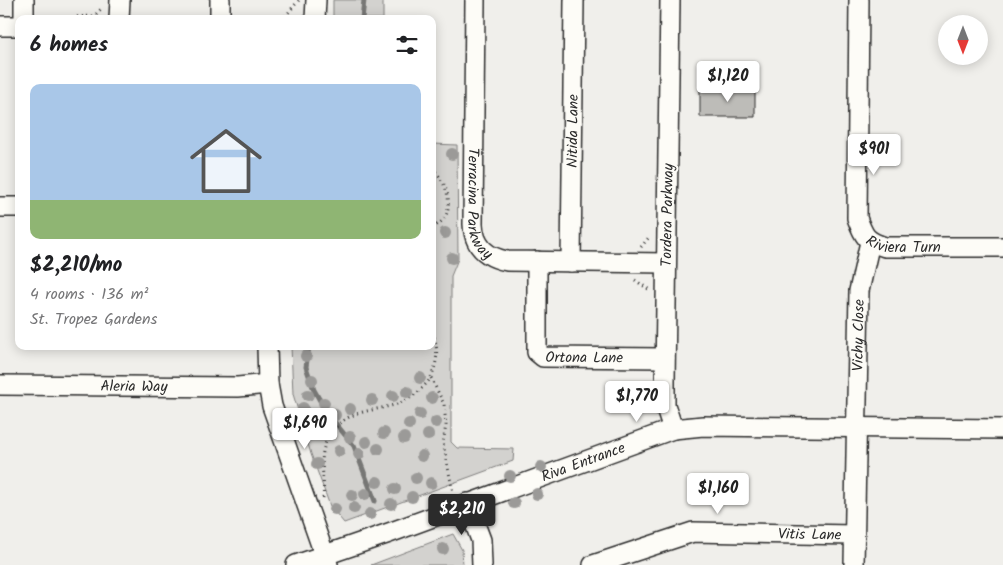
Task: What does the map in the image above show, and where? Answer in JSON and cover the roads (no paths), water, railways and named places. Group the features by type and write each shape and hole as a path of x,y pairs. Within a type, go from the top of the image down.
{"street":[{"path":"24,0 24,15"},
{"path":"220,0 220,15"},
{"path":"315,15 316,0"},
{"name":"Terracina Parkway","path":"475,0 473,232 476,242 489,256 507,261 666,263"},
{"name":"Nitida Lane","path":"571,262 574,0"},
{"name":"Tordera Parkway","path":"670,0 665,405 673,429"},
{"name":"Riviera Turn","path":"859,0 857,218 863,233 870,242 885,246 1003,247"},
{"path":"112,3 117,15"},
{"path":"0,26 15,26"},
{"path":"0,206 15,207"},
{"name":"Vichy Close","path":"854,565 859,291 870,242"},
{"name":"Ortona Lane","path":"537,261 536,352 543,357 665,358"},
{"path":"268,350 268,384 272,406 326,560"},
{"name":"Aleria Way","path":"0,386 238,387 268,384"},
{"name":"Riva Entrance","path":"296,565 326,560 462,505 673,429 702,426 1003,429"},
{"path":"462,505 481,540 482,565"},
{"name":"Vitis Lane","path":"593,565 693,532 854,535"}],"waterway":[{"path":"362,15 364,0"},
{"path":"308,350 306,367 314,390 327,413 354,446 375,501"}]}
